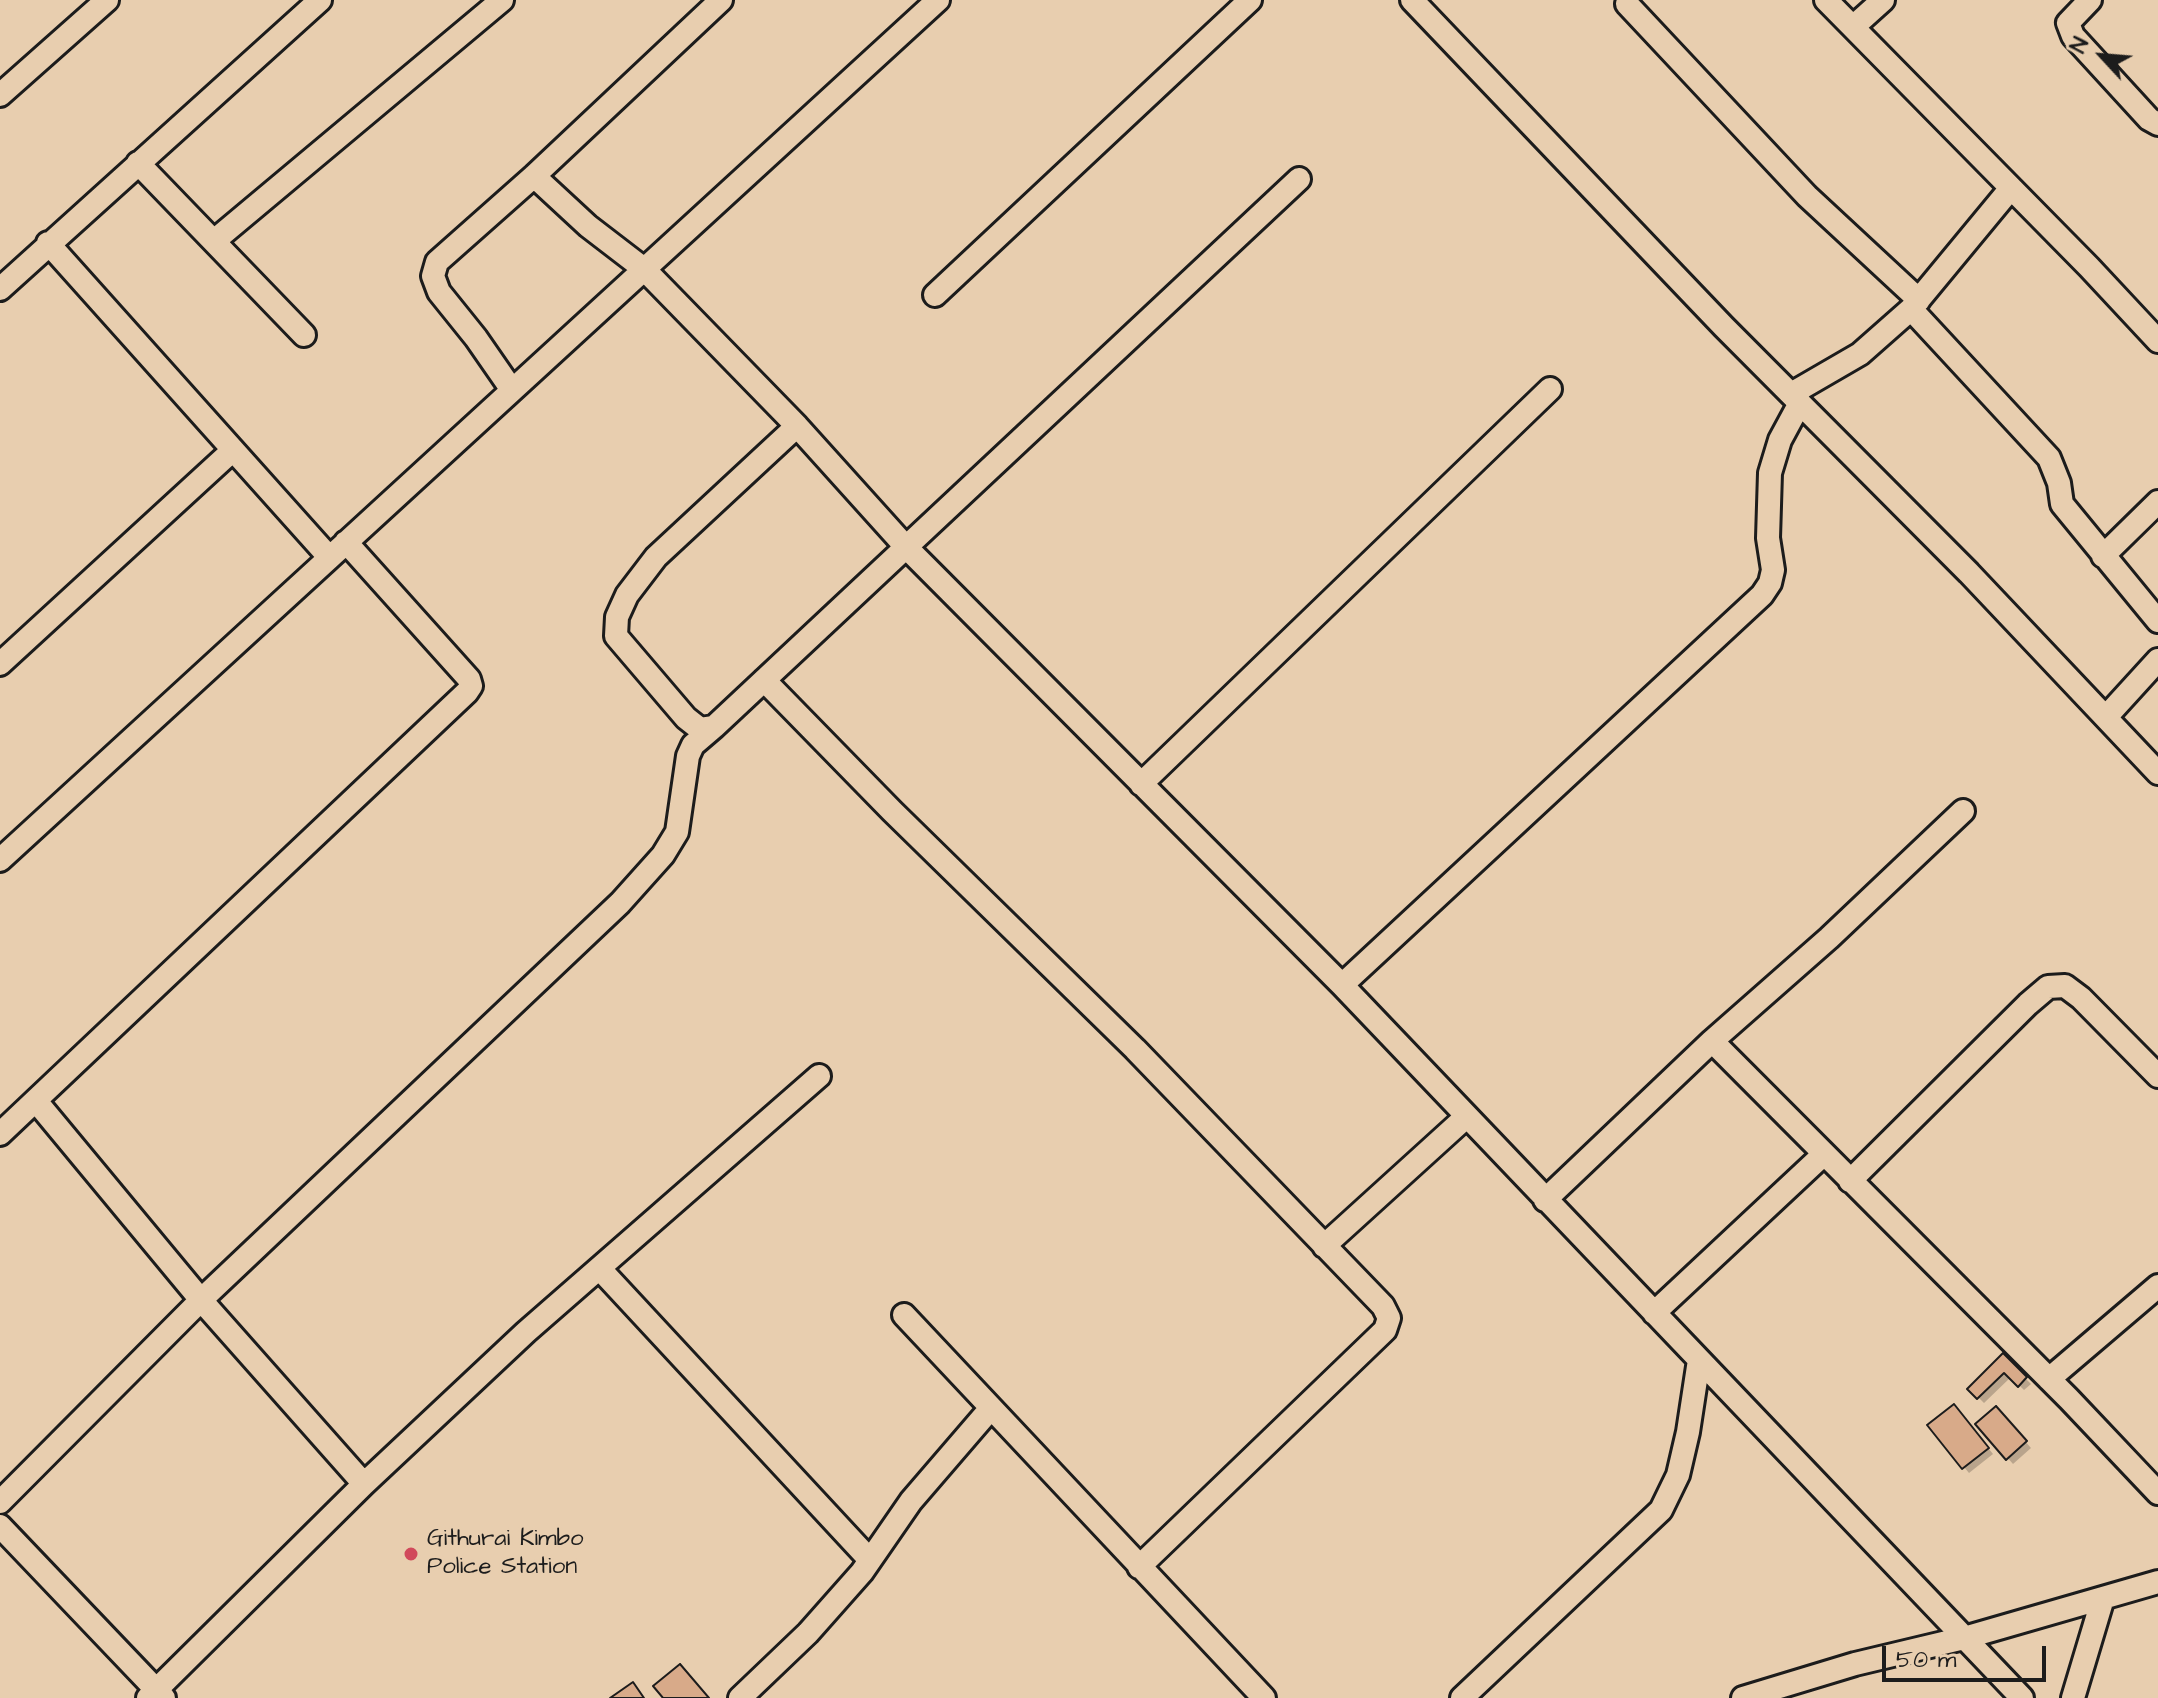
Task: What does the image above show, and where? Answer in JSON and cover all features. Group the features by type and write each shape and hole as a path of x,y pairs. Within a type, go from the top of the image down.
{"street":[{"path":"0,95 107,0"},
{"path":"0,289 320,0"},
{"path":"214,241 502,0"},
{"path":"512,390 439,292 433,276 437,262 534,176 721,0"},
{"path":"0,860 938,0"},
{"path":"935,295 1250,0"},
{"path":"1412,0 1713,316 1969,573 2158,773"},
{"path":"1826,0 2158,341"},
{"path":"1853,27 1883,0"},
{"path":"2090,0 2068,23 2073,36 2149,119 2158,124"},
{"path":"1627,4 1807,196 1915,304 2049,458 2059,483 2062,504 2158,621"},
{"path":"138,163 304,335"},
{"path":"534,176 588,226 644,269 797,426 906,547 1342,985 2022,1698"},
{"path":"0,1502 201,1300 620,903 663,855 677,832 688,756 693,745 1299,179"},
{"path":"1342,985 1762,595 1770,583 1773,570 1768,538 1770,473 1795,398 1860,354 1915,304 2011,188"},
{"path":"48,243 329,557"},
{"path":"1141,784 1550,389"},
{"path":"714,727 700,729 686,718 616,636 617,617 627,595 656,557 797,426"},
{"path":"0,664 233,450"},
{"path":"2103,556 2158,502"},
{"path":"0,1134 471,686 469,679 346,542"},
{"path":"2106,717 2158,660"},
{"path":"764,680 892,811 1135,1049 1383,1306 1389,1318 1385,1330 1139,1567"},
{"path":"1545,1200 1712,1041 1829,938 1963,811"},
{"path":"1850,1181 2048,987 2065,986 2081,998 2158,1076"},
{"path":"1712,1041 2049,1379 2158,1493"},
{"path":"0,1526 156,1695 364,1484 526,1332 819,1076"},
{"path":"36,1101 201,1300 364,1484"},
{"path":"1324,1246 1466,1117"},
{"path":"1654,1313 1824,1154"},
{"path":"600,1269 870,1560"},
{"path":"2049,1379 2158,1286"},
{"path":"904,1315 1264,1698"},
{"path":"1462,1698 1661,1510 1678,1475 1699,1360"},
{"path":"740,1698 808,1633 870,1560 911,1501 991,1408"},
{"path":"1743,1698 1765,1689 1964,1638 2158,1582"},
{"path":"2073,1698 2103,1598"}],"building":[{"path":"2003,1353 2027,1377 2018,1387 2004,1373 1977,1399 1967,1389"},
{"path":"1954,1404 1989,1448 1962,1469 1927,1425"},
{"path":"1996,1406 2027,1441 2006,1460 1975,1424"},
{"path":"680,1664 709,1698 663,1698 653,1686"},
{"path":"633,1682 644,1698 610,1698"}],"place":[{"name":"Githurai Kimbo Police Station","path":"411,1554"}]}
